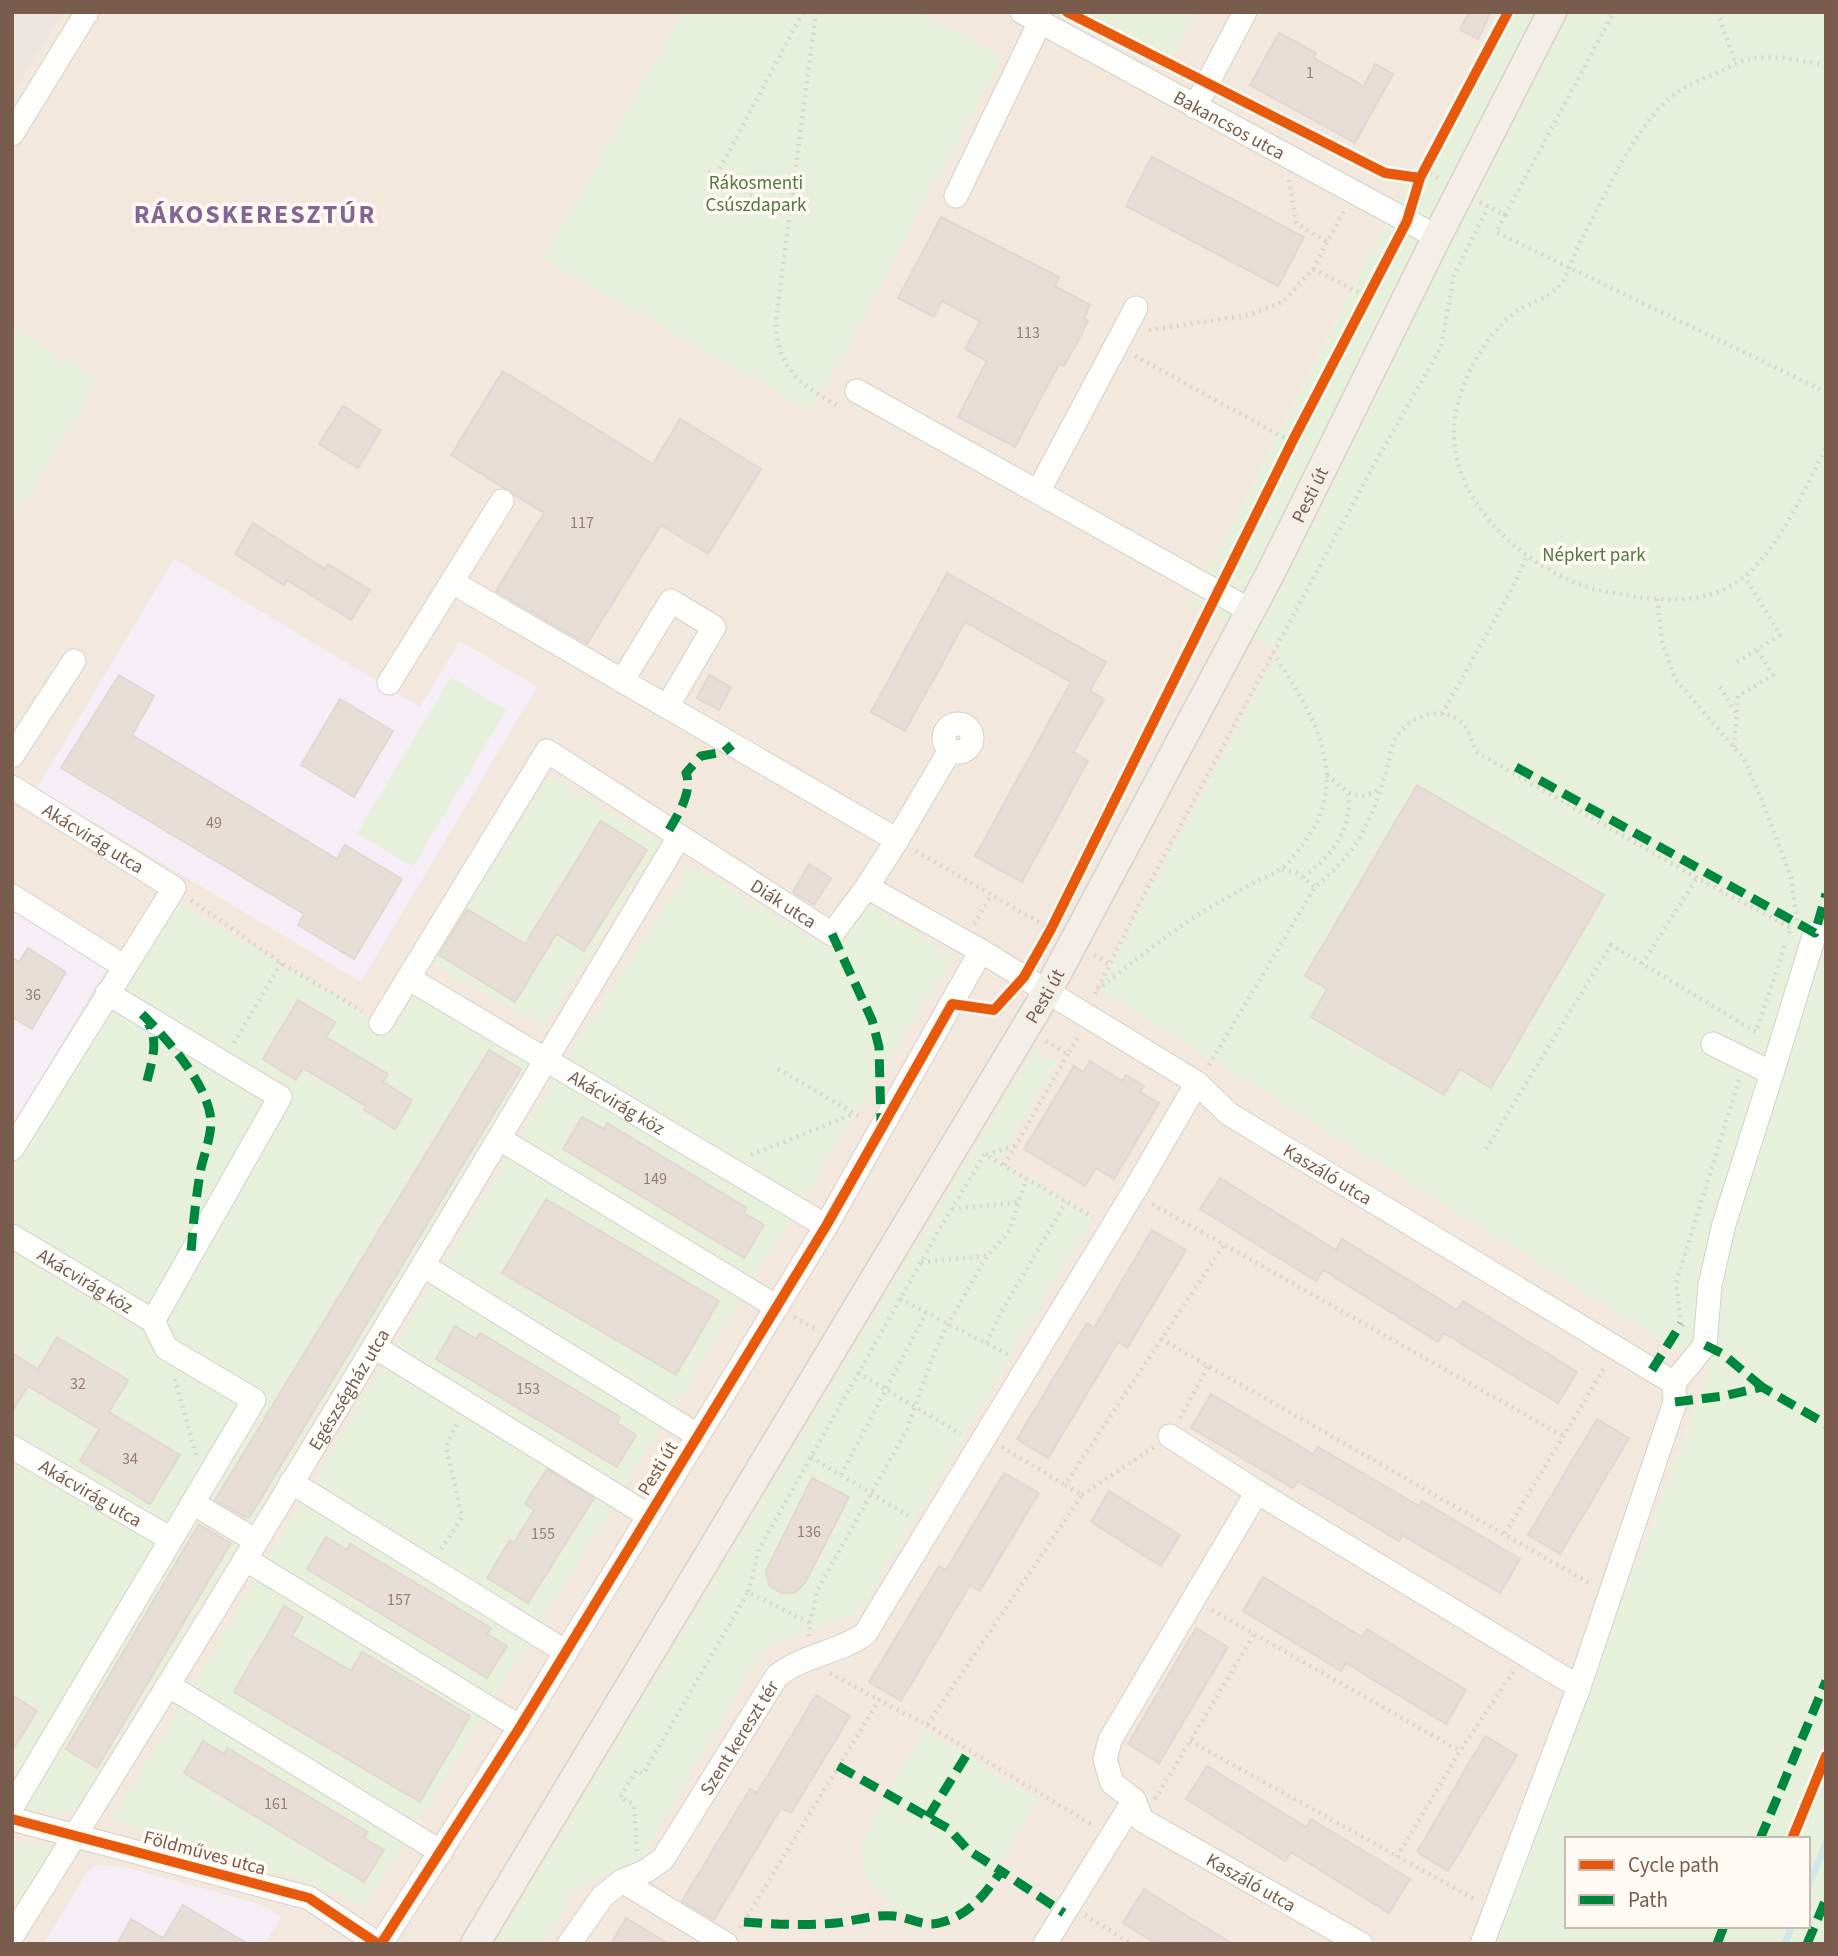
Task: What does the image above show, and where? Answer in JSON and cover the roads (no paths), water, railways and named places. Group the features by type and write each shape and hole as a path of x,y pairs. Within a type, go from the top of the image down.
{"main road":[{"name":"Pesti út","path":"475,1944 1251,611 1552,12"}],"street":[{"path":"12,134 87,12"},
{"path":"1195,107 1245,12"},
{"path":"956,196 1031,17"},
{"name":"Bakancsos utca","path":"1031,17 1437,237"},
{"path":"1038,492 1136,307"},
{"path":"850,400 1038,492 1251,611"},
{"path":"389,683 502,501"},
{"path":"452,582 897,840"},
{"path":"622,681 671,601 715,627 667,707"},
{"path":"12,756 74,661"},
{"path":"950,750 867,887 1035,984"},
{"name":"Diák utca","path":"408,978 547,751 832,934 867,887"},
{"name":"Akácvirág utca","path":"12,787 174,888 125,967"},
{"name":"Egészségház utca","path":"12,1936 169,1685 424,1266 679,837"},
{"path":"12,896 125,967 12,1149"},
{"path":"1482,1944 1579,1686 1675,1402 1674,1383 1705,1345 1710,1285 1724,1224 1772,1073 1806,928"},
{"name":"Pesti út","path":"380,1944 520,1727 826,1226 952,1004 972,946"},
{"path":"381,1023 408,978"},
{"name":"Akácvirág köz","path":"408,978 826,1226"},
{"name":"Kaszáló utca","path":"1035,984 1197,1083 1229,1114 1674,1383"},
{"path":"107,993 280,1097 153,1321"},
{"path":"1713,1044 1772,1073"},
{"name":"Szent kereszt tér","path":"622,1881 646,1871 663,1859 777,1675 790,1665 850,1644 865,1633 1112,1228 1197,1083"},
{"path":"500,1139 777,1307"},
{"name":"Akácvirág köz","path":"12,1236 153,1321 166,1348 254,1400 193,1503"},
{"name":"Pesti út","path":"424,1266 697,1436"},
{"path":"374,1347 649,1516"},
{"path":"1170,1436 1257,1492 1579,1686"},
{"name":"Akácvirág utca","path":"12,1447 171,1539"},
{"path":"291,1482 566,1652"},
{"name":"Kaszáló utca","path":"1257,1492 1110,1740 1105,1759 1112,1783 1138,1810 1361,1944"},
{"path":"12,1807 193,1503 250,1550 520,1727"},
{"path":"169,1685 441,1853"},
{"path":"1045,1944 1111,1837 1138,1810"},
{"name":"Földműves utca","path":"12,1819 309,1898 380,1944"},
{"path":"569,1944 603,1896 622,1881 732,1938"}],"waterway":[{"path":"1810,1881 1826,1843"},
{"path":"1785,1944 1791,1928"}],"district":[{"name":"RÁKOSKERESZTÚR","path":"255,214"}],"park label":[{"name":"Rákosmenti Csúszdapark","path":"756,193"},
{"name":"Népkert park","path":"1594,554"}]}
